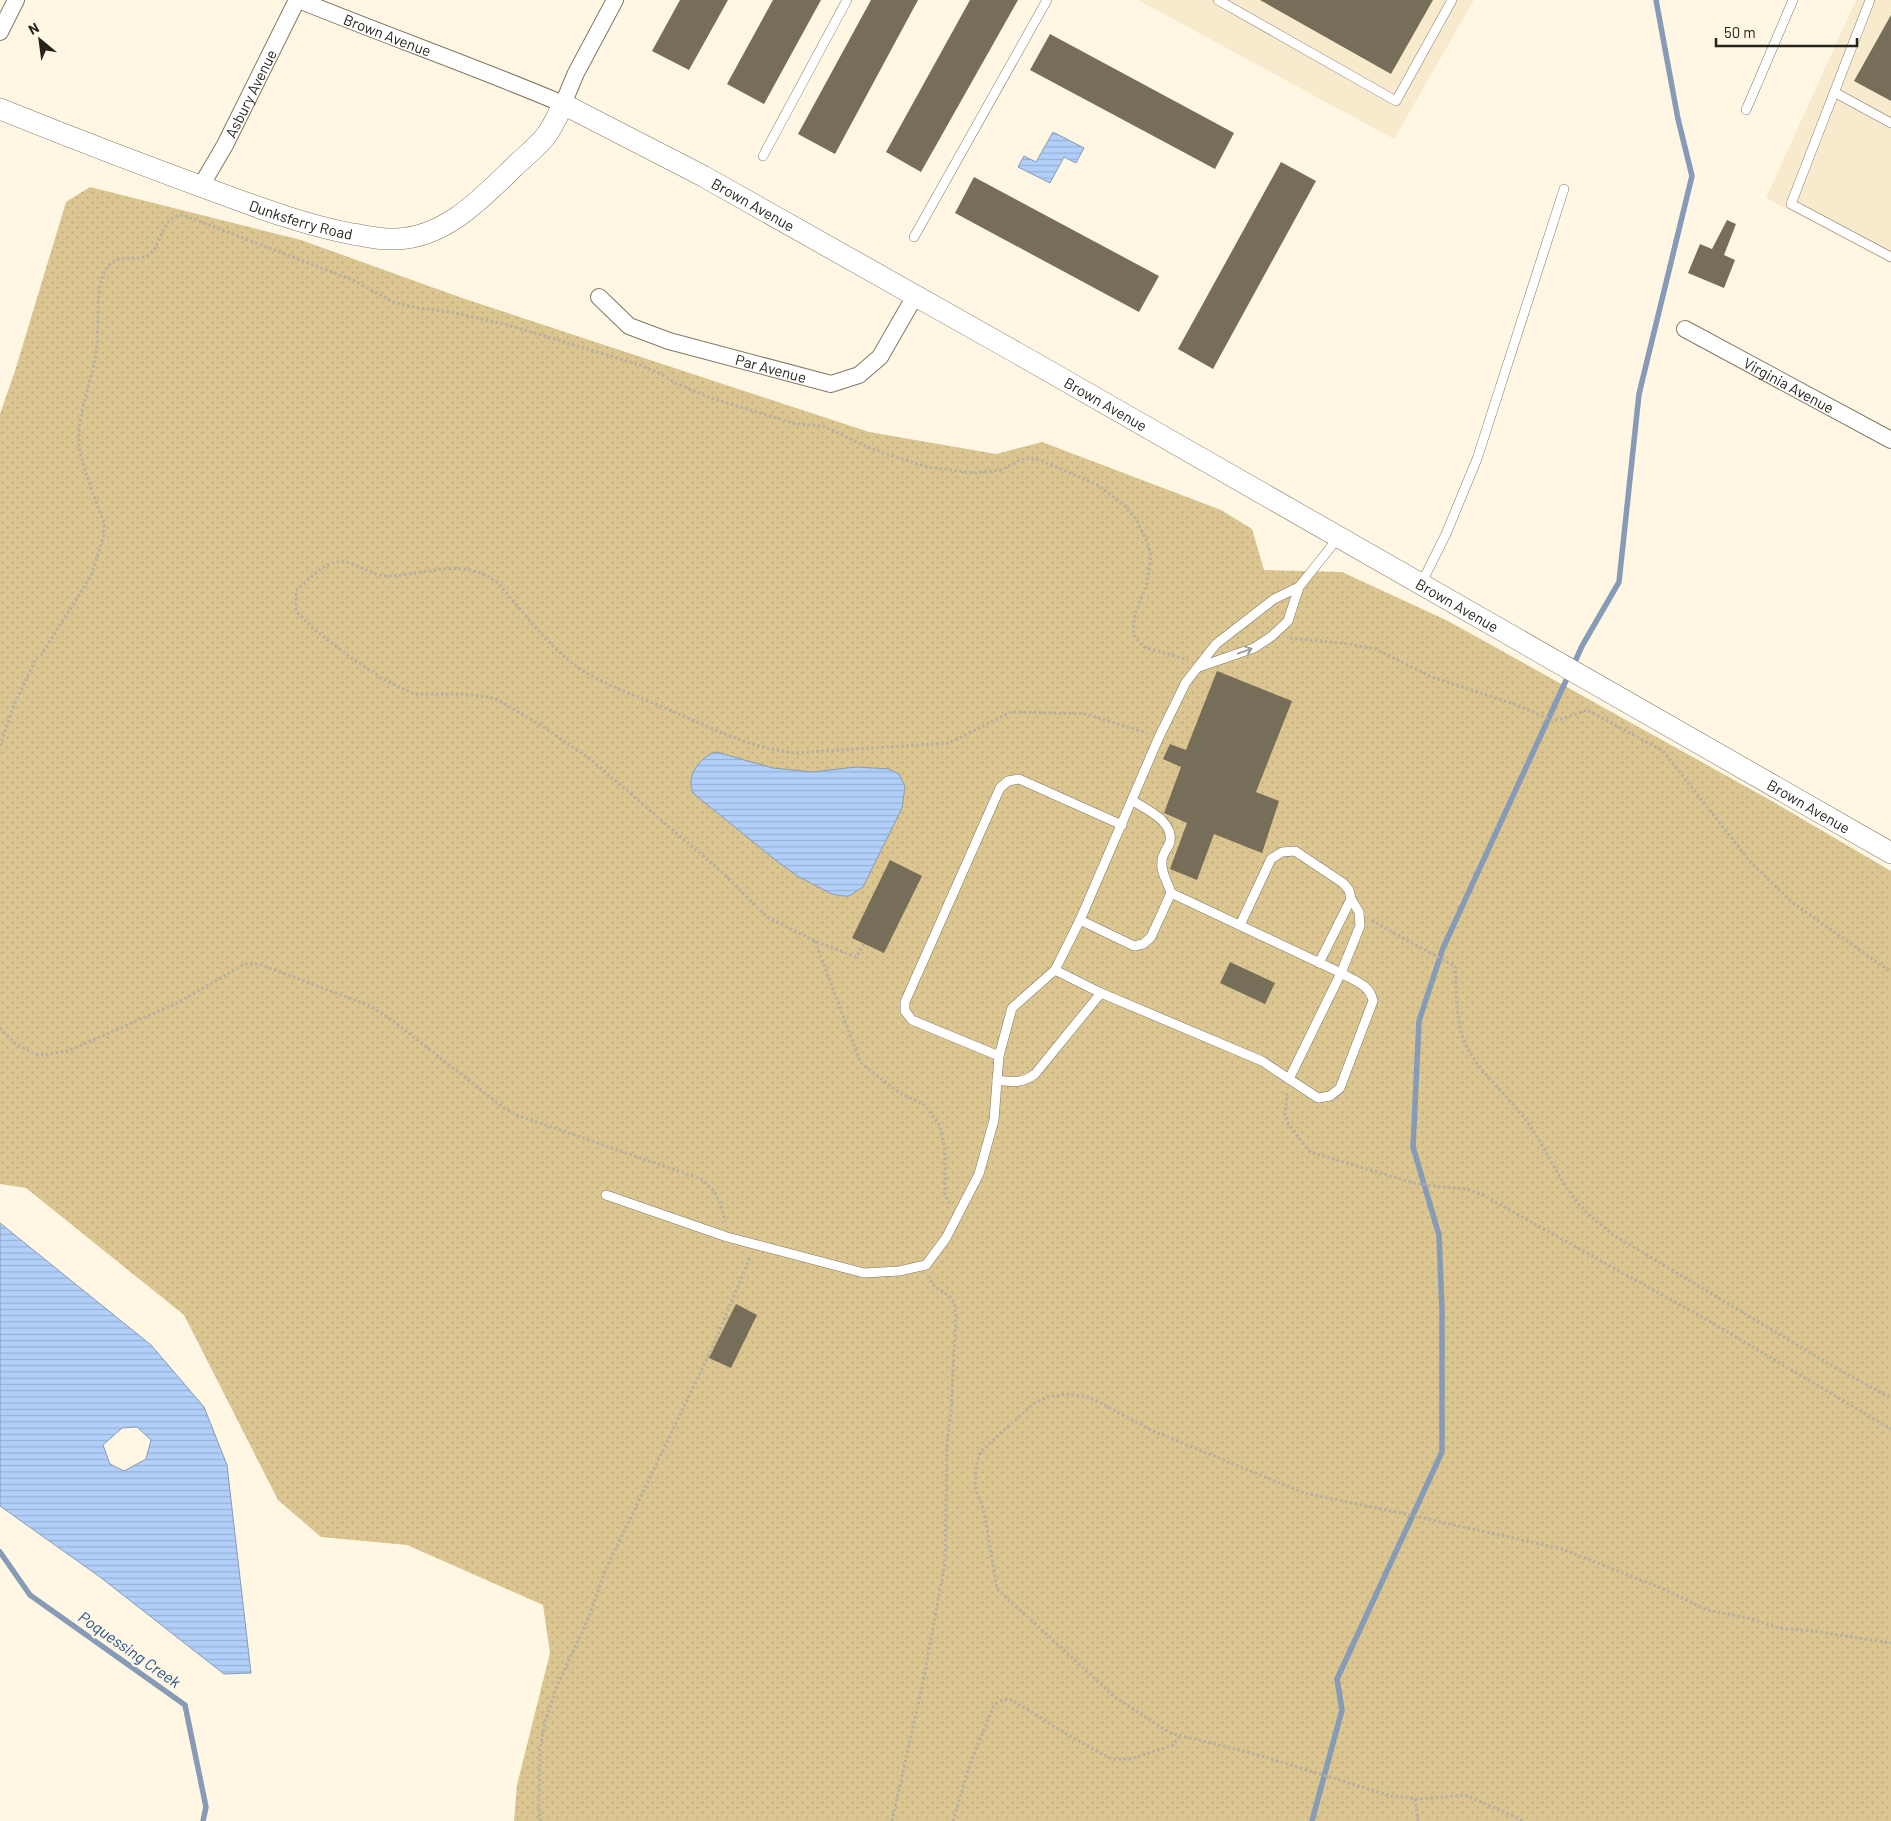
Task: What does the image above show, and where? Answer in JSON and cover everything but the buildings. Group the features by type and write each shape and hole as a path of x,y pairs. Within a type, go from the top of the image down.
{"street":[{"path":"0,32 16,0"},
{"name":"Brown Avenue","path":"298,0 484,70 563,104 703,176 1018,352 1338,538 1891,853"},
{"name":"Asbury Avenue","path":"201,186 225,145 298,0"},
{"path":"563,104 576,73 615,0"},
{"name":"Dunksferry Road","path":"0,109 274,213 326,229 378,239 398,239 421,235 440,228 460,216 481,199 545,137 555,122 563,104"},
{"name":"Par Avenue","path":"599,297 629,326 669,341 830,384 859,376 880,357 915,296"},
{"name":"Virginia Avenue","path":"1685,329 1891,440"}],"lane":[{"path":"764,156 847,0"},
{"path":"914,237 1047,0"},
{"path":"1218,0 1396,101 1452,0"},
{"path":"1746,110 1793,0"},
{"path":"1870,0 1791,204 1890,255"},
{"path":"1834,92 1891,123"},
{"path":"1421,584 1446,534 1478,459 1564,189"},
{"path":"1199,667 1254,648 1272,636 1288,621 1298,587 1338,538"},
{"path":"606,1195 727,1237 864,1272 899,1270 926,1265 946,1238 980,1174 994,1120 999,1056 1012,1008 1055,970 1080,920 1186,682 1216,644 1274,598 1298,587"},
{"path":"999,1056 912,1020 905,1011 905,1002 1000,788 1008,781 1019,780 1122,825"},
{"path":"1055,970 1101,993 1262,1061 1318,1098 1330,1096 1340,1088 1373,1001 1371,992 1341,973 1171,894 1162,872 1162,859 1170,842 1170,830 1163,821 1133,801"},
{"path":"1240,925 1271,859 1282,852 1295,851 1343,883 1349,890 1351,899 1359,912 1360,926 1341,973 1289,1079"},
{"path":"1080,920 1134,946 1144,944 1151,937 1171,894"},
{"path":"1319,963 1351,899"},
{"path":"997,1080 1025,1081 1035,1074 1101,993"}],"path":[{"path":"0,746 14,705 36,659 41,655 91,576 104,536 104,523 80,451 80,427 96,353 98,303 103,275 108,266 119,258 138,258 150,254 167,223 177,215 183,215 353,280 393,302 418,308 451,312 508,325 640,365 661,374 677,384 714,399 796,424 823,426 872,449 927,467 974,473 1001,470 1020,460 1029,458 1043,461 1098,485 1125,506 1137,521 1152,556 1146,583 1135,614 1133,630 1135,637 1144,647 1188,660 1199,667"},
{"path":"864,944 856,957 814,941 767,917 723,873 590,759 542,726 488,697 463,694 414,694 381,678 316,631 296,611 296,590 323,568 332,563 340,562 349,562 374,574 383,576 451,567 466,568 487,575 497,582 550,643 575,665 606,685 744,741 780,752 795,753 950,743 1011,712 1086,714 1160,737"},
{"path":"1272,636 1349,644 1375,649 1432,677 1517,705 1551,720 1562,719 1587,710 1663,751 1753,865 1793,903 1891,972"},
{"path":"1368,918 1455,966 1460,1026 1465,1045 1480,1068 1524,1118 1542,1143 1556,1170 1585,1211 1615,1236 1834,1367 1891,1398"},
{"path":"814,941 863,1065 900,1093 925,1105 940,1126 945,1150 945,1194 950,1207"},
{"path":"0,1028 16,1043 35,1054 43,1056 68,1051 177,1004 245,964 258,964 368,1006 392,1020 504,1108 517,1115 701,1179 712,1188 720,1201 727,1237"},
{"path":"1289,1079 1285,1115 1287,1122 1310,1152 1417,1184 1466,1189 1481,1194 1709,1321 1891,1429"},
{"path":"541,1821 539,1812 540,1749 545,1722 557,1686 588,1617 605,1571 714,1344 755,1245"},
{"path":"892,1821 922,1687 945,1562 947,1444 951,1412 956,1315 954,1303 949,1296 935,1287 930,1281 926,1265"},
{"path":"1524,1821 1465,1795 1415,1799 1391,1796 1255,1754 1170,1733 1115,1697 997,1589 984,1511 975,1487 976,1468 980,1452 1033,1404 1047,1397 1068,1394 1089,1397 1153,1431 1304,1493 1562,1549 1661,1588 1707,1610 1748,1618 1779,1628 1813,1631 1891,1644"},
{"path":"953,1821 969,1767 993,1708 1000,1701 1012,1700 1112,1760 1131,1759 1173,1745 1180,1736"},
{"path":"1415,1799 1418,1821"}],"shaded area":[{"path":"1138,0 1474,0 1394,139"},
{"path":"1856,0 1891,0 1891,264 1766,198"},
{"path":"90,187 301,240 462,298 869,432 996,454 1042,442 1221,510 1252,529 1264,570 1342,572 1448,621 1770,800 1891,871 1891,1821 514,1821 517,1785 550,1653 543,1605 407,1545 321,1537 278,1500 184,1315 26,1188 0,1184 0,414 15,371 66,202"}],"water":[{"path":"1053,132 1084,148 1076,163 1064,157 1050,183 1018,167 1024,156 1036,162"},
{"path":"716,752 773,768 812,772 856,767 889,769 899,774 905,786 902,808 863,887 849,896 843,896 832,894 799,877 694,794 691,781 696,768 710,754"},
{"path":"0,1223 151,1345 204,1407 227,1465 251,1673 224,1674 100,1577 0,1506","holes":["137,1427 151,1440 146,1459 124,1471 110,1464 103,1445 122,1428"]}],"waterway":[{"path":"1573,666 1582,646 1619,582 1639,394 1692,176 1678,119 1656,0"},
{"path":"1312,1821 1342,1710 1337,1679 1442,1452 1442,1309 1439,1235 1413,1147 1419,1021 1443,948 1569,674"},
{"name":"Poquessing Creek","path":"0,1552 30,1595 185,1705 206,1807 203,1821"}]}
